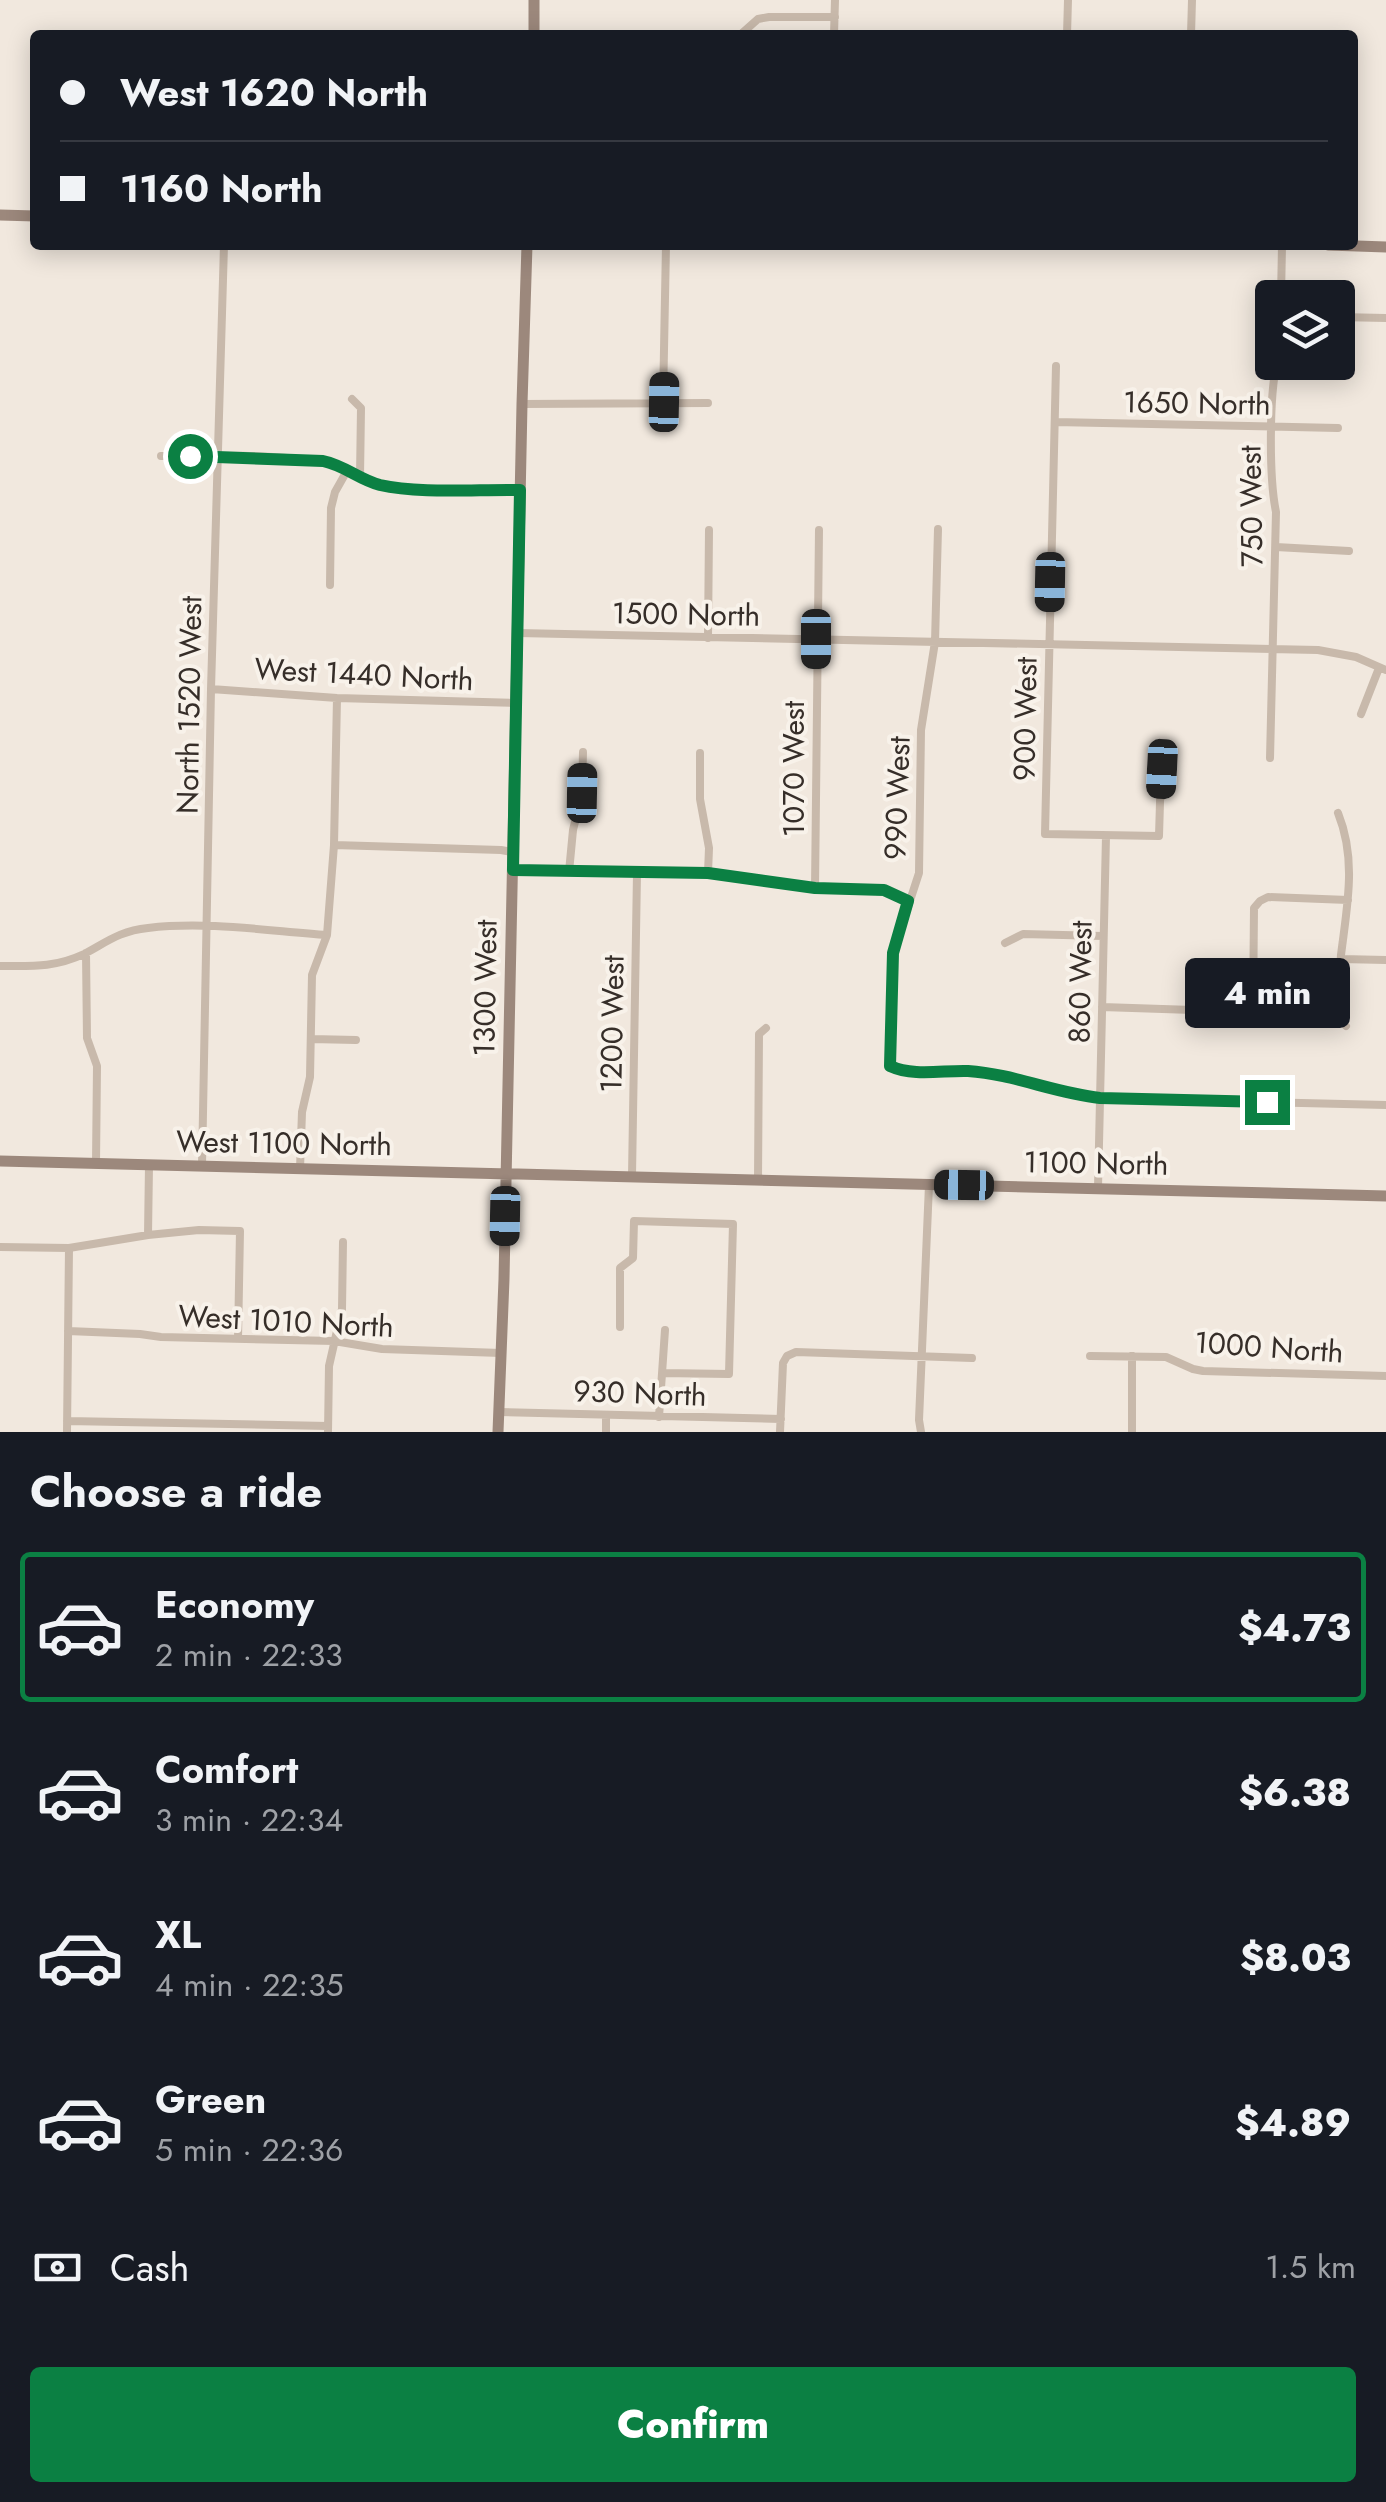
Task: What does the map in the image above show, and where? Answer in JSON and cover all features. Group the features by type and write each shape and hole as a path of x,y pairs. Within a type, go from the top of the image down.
{"main road":[{"path":"534,0 534,30"},
{"path":"0,216 30,216"},
{"path":"1358,246 1386,247"},
{"name":"1300 West","path":"498,1432 527,250"},
{"name":"West 1100 North","path":"0,1161 567,1175"},
{"name":"1100 North","path":"567,1175 1385,1196"}],"street":[{"path":"834,30 835,0"},
{"path":"1067,30 1068,0"},
{"path":"1191,30 1192,0"},
{"path":"746,30 769,17 835,17"},
{"name":"North 1520 West","path":"202,1166 224,250"},
{"path":"664,402 666,250"},
{"path":"1281,280 1282,250"},
{"path":"1355,317 1386,318"},
{"name":"900 West","path":"1056,366 1045,834 1106,836"},
{"name":"750 West","path":"1270,758 1276,547 1274,380"},
{"path":"352,400 361,408 360,476"},
{"path":"522,404 708,403"},
{"name":"1650 North","path":"1055,422 1338,428"},
{"path":"162,456 323,461 342,465 375,484 398,488 520,490"},
{"path":"330,584 331,508 348,469"},
{"name":"990 West","path":"938,528 935,642 921,730 919,873 893,953 890,1066 902,1071 1001,1075 1100,1098"},
{"path":"708,638 709,530"},
{"name":"1070 West","path":"815,888 819,530"},
{"path":"1276,547 1350,551"},
{"name":"1500 North","path":"518,634 1274,649 1341,653 1382,669"},
{"path":"1361,714 1382,669"},
{"name":"West 1440 North","path":"211,689 337,698 516,703"},
{"path":"300,1169 302,1112 310,1077 312,975 327,935 334,845 337,698"},
{"path":"569,872 582,793 584,752"},
{"path":"700,753 700,799 710,848 708,873"},
{"path":"1106,836 1159,836 1162,769"},
{"path":"1338,812 1350,850 1341,959 1340,1018 1346,1026"},
{"name":"860 West","path":"1098,1188 1106,836"},
{"path":"334,845 512,852"},
{"path":"513,870 708,873 815,888 884,890 908,901"},
{"name":"1200 West","path":"632,1176 637,873"},
{"path":"1102,1007 1253,1012 1254,908 1268,898 1348,900"},
{"path":"0,966 49,966 86,953 120,934 148,928 208,927 327,935"},
{"path":"1005,943 1023,934 1104,936"},
{"path":"86,953 88,1038 97,1066 96,1163"},
{"path":"1341,959 1386,960"},
{"path":"758,1180 759,1034 766,1028"},
{"path":"311,1038 356,1040"},
{"path":"1100,1098 1386,1105"},
{"path":"148,1235 149,1165"},
{"path":"921,1432 928,1185"},
{"path":"620,1326 620,1268 633,1258 634,1221 733,1224 730,1374 662,1373"},
{"path":"0,1247 70,1248 198,1230 240,1231 238,1339"},
{"path":"68,1421 328,1429 329,1366 342,1309 342,1242"},
{"path":"67,1432 70,1248"},
{"path":"660,1417 664,1330"},
{"name":"West 1010 North","path":"68,1331 334,1341 382,1349 502,1353"},
{"path":"780,1432 782,1363 796,1352 972,1358"},
{"name":"1000 North","path":"1090,1356 1166,1357 1203,1371 1386,1376"},
{"path":"1132,1356 1132,1432"},
{"name":"930 North","path":"499,1412 780,1419"},
{"path":"606,1415 606,1432"}],"route":[{"path":"190,456 323,461 342,465 375,484 398,488 520,490 513,870 708,873 815,888 884,890 908,901 893,953 890,1066 902,1071 1001,1075 1100,1098 1267,1102"}]}
